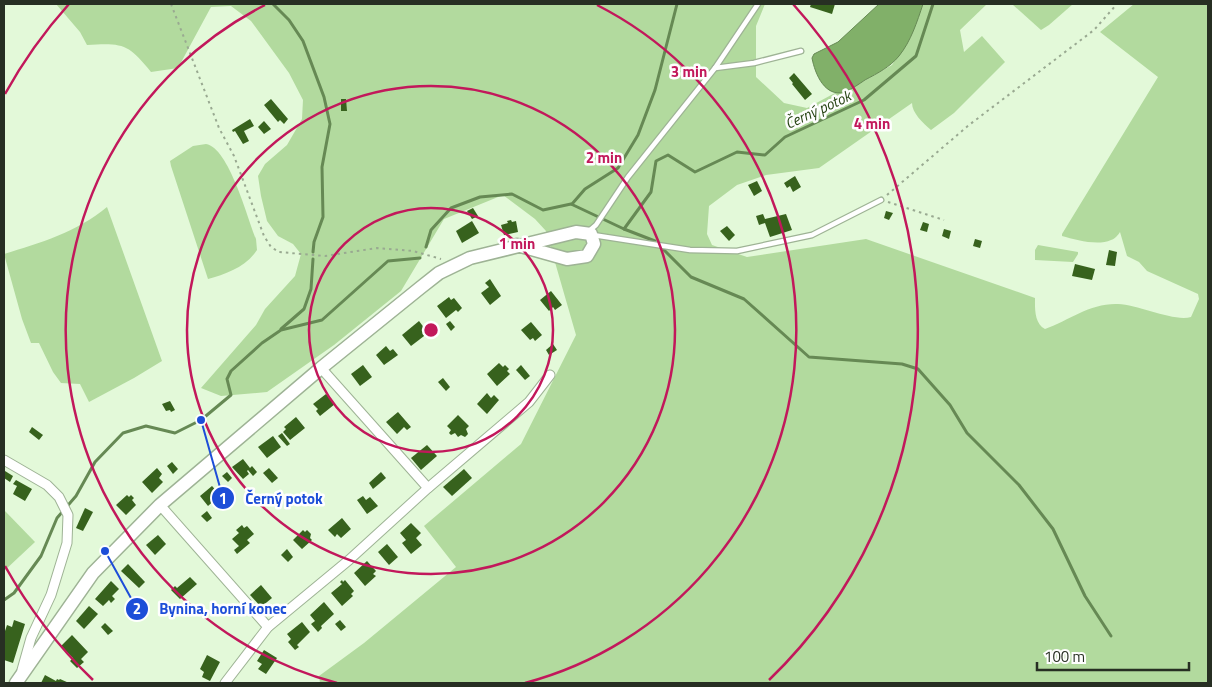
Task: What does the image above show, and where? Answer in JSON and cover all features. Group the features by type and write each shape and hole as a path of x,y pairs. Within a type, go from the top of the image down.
{"street":[{"path":"18,679 93,572 160,505 322,368 439,273 470,258 517,245 576,232 588,234 594,244 587,256 567,259 517,245"},
{"path":"322,368 428,488"},
{"path":"225,683 268,627 348,560 528,402 550,375"},
{"path":"4,460 47,485 61,502 68,515 67,543 51,595 31,638 18,679"},
{"path":"160,505 268,627"}],"lane":[{"path":"588,234 604,215 628,177 715,68 758,4"},
{"path":"715,68 754,63 802,51"},
{"path":"588,234 690,250 737,251 812,235 880,200"}],"path":[{"path":"171,4 219,128 234,156 264,236 270,247 279,252 324,256 377,248 413,250 428,254"},
{"path":"880,200 969,125 1094,30 1117,4"},
{"path":"880,200 944,220"}],"shaded area":[{"path":"56,4 765,4 756,26 756,77 784,103 807,108 835,93 845,92 892,65 908,41 923,4 987,4 960,30 964,52 982,36 1005,62 954,113 931,130 916,114 912,103 819,168 766,175 737,185 709,206 707,234 712,245 747,257 866,239 1035,298 1037,319 1045,329 1089,309 1108,304 1126,305 1175,317 1191,317 1199,299 1198,294 1147,271 1139,262 1127,256 1120,232 1116,237 1106,242 1087,242 1062,236 1062,234 1158,77 1100,32 1134,4 1208,4 1208,683 320,683 319,676 364,643 456,567 424,526 521,444 576,335 546,231 535,219 503,195 444,219 401,291 334,345 267,392 221,396 201,388 256,325 265,309 295,276 301,254 293,244 278,236 267,221 258,176 265,164 287,145 302,119 303,100 289,73 251,21 231,6 211,7 178,68 151,72 136,56 124,47 109,44 87,45 80,32"},
{"path":"879,4 923,4 910,38 892,63 884,70 848,91 838,93 832,91 818,77 812,58 814,54 838,42"},
{"path":"1012,4 1073,4 1041,30"},
{"path":"206,144 214,148 230,170 256,239 257,250 241,265 229,272 208,279 170,161 193,146"},
{"path":"107,207 162,361 89,402 80,384 61,383 53,372 39,343 31,343 22,319 4,254 71,230"},
{"path":"1038,245 1078,252 1078,254 1073,262 1035,260 1035,250"},
{"path":"4,510 35,542 4,571"}],"building":[{"path":"811,4 835,4 832,14 810,7"},
{"path":"794,73 812,94 805,100 789,78"},
{"path":"271,99 288,119 284,124 280,120 278,122 264,105"},
{"path":"341,99 346,99 347,111 341,111"},
{"path":"250,119 254,126 244,131 249,141 243,144 235,131 233,132 232,130"},
{"path":"264,121 271,129 264,134 258,127"},
{"path":"795,176 801,187 793,192 790,186 787,188 784,183"},
{"path":"757,181 762,191 754,196 748,185"},
{"path":"473,208 478,216 472,219 467,211"},
{"path":"886,211 893,213 889,220 884,218"},
{"path":"763,214 765,219 786,214 792,230 770,237 765,223 759,225 756,216"},
{"path":"511,220 512,222 516,221 518,232 504,235 501,225"},
{"path":"472,221 479,233 462,243 456,231"},
{"path":"923,222 929,224 927,232 920,230"},
{"path":"727,226 735,235 729,241 720,231"},
{"path":"944,229 951,231 949,239 942,236"},
{"path":"975,239 982,241 980,248 973,246"},
{"path":"1109,250 1117,252 1115,266 1106,265"},
{"path":"1075,264 1095,269 1092,280 1072,276"},
{"path":"490,279 501,296 490,305 481,293 489,287 485,283"},
{"path":"551,291 562,305 555,310 553,307 549,311 540,300"},
{"path":"449,297 451,300 454,298 462,308 446,318 437,306"},
{"path":"419,321 428,333 411,346 402,335"},
{"path":"450,321 455,327 451,331 446,324"},
{"path":"531,322 542,335 535,341 533,338 530,340 521,330"},
{"path":"553,344 557,350 549,355 546,350"},
{"path":"386,346 390,351 393,349 398,355 384,365 376,355"},
{"path":"499,363 509,369 507,371 510,374 497,386 487,374"},
{"path":"363,365 372,377 360,386 351,374"},
{"path":"521,365 530,376 525,380 516,370"},
{"path":"443,378 450,387 446,391 438,382"},
{"path":"487,393 491,398 494,395 499,400 487,414 477,404"},
{"path":"326,394 335,404 320,416 316,411 318,409 313,404"},
{"path":"170,401 175,410 171,412 170,410 166,411 162,404"},
{"path":"398,412 411,427 407,430 404,427 397,434 386,422"},
{"path":"458,415 469,426 466,429 468,434 465,437 461,435 458,437 455,433 451,435 449,433 451,430 447,426"},
{"path":"296,417 305,428 290,440 283,432 286,429 284,427"},
{"path":"32,427 43,435 39,440 29,432"},
{"path":"282,433 290,444 287,446 278,436"},
{"path":"273,436 281,447 267,458 258,447"},
{"path":"427,445 437,456 421,470 411,458"},
{"path":"243,459 250,468 252,466 257,472 253,476 248,470 249,474 243,479 232,467"},
{"path":"172,462 178,469 173,474 167,466"},
{"path":"157,468 162,474 159,478 163,482 152,493 142,482"},
{"path":"269,468 278,478 272,483 263,473"},
{"path":"464,469 472,478 452,496 443,487"},
{"path":"5,471 13,476 10,482 4,478"},
{"path":"227,472 232,478 228,482 222,476"},
{"path":"381,472 386,478 373,489 369,483"},
{"path":"16,480 32,489 25,501 13,494 17,486 13,484"},
{"path":"212,486 224,499 220,502 217,498 208,506 200,496"},
{"path":"127,495 129,497 131,495 134,498 132,500 136,505 126,515 116,505"},
{"path":"363,496 366,500 370,497 378,506 367,514 357,500"},
{"path":"85,508 93,512 83,531 76,528"},
{"path":"207,511 212,518 207,522 201,516"},
{"path":"342,518 351,529 341,538 337,534 335,537 328,530"},
{"path":"411,523 421,533 416,538 422,545 411,554 402,543 406,540 400,533"},
{"path":"242,525 244,528 247,526 254,534 247,540 250,543 237,554 234,550 239,546 232,539 239,533 236,530"},
{"path":"303,530 305,532 307,530 311,534 310,538 312,540 302,549 293,540"},
{"path":"158,535 166,544 155,555 146,545"},
{"path":"387,544 398,557 389,565 378,552"},
{"path":"287,549 293,557 288,562 281,555"},
{"path":"367,561 376,571 373,574 376,576 365,586 354,573"},
{"path":"128,564 145,582 139,588 121,571"},
{"path":"190,577 197,584 180,599 171,590 175,586 177,588"},
{"path":"342,580 343,582 345,580 354,591 351,594 353,596 342,606 331,593 342,584 340,582"},
{"path":"111,581 119,589 112,596 115,599 111,603 109,600 103,606 95,599"},
{"path":"261,585 272,598 261,607 250,595"},
{"path":"324,602 334,614 321,626 322,628 318,632 311,624 315,621 310,615"},
{"path":"89,606 98,614 84,629 76,621"},
{"path":"14,620 25,624 13,663 4,660 4,634 7,625 12,627"},
{"path":"340,620 346,627 341,631 335,624"},
{"path":"302,622 310,632 297,645 299,647 295,650 288,642 291,639 287,634"},
{"path":"105,623 113,631 108,635 101,627"},
{"path":"72,635 88,652 81,659 84,662 77,668 70,661 73,658 61,646"},
{"path":"264,650 277,658 266,674 258,669 262,664 257,661"},
{"path":"207,655 220,662 210,681 202,677 204,672 200,669"},
{"path":"45,675 56,681 60,679 69,683 41,683"}],"waterway":[{"path":"273,4 289,20 303,41 324,97 330,124 322,167 323,217 314,242 313,252"},
{"path":"572,204 585,189 618,168 638,135 655,90 677,4"},
{"name":"Černý potok","path":"426,247 431,230 451,208 480,197 512,194 543,210 571,204 624,229 651,192 656,161 668,155 695,172 737,152 765,155 785,137 864,100 916,56 933,4"},
{"path":"624,229 655,241"},
{"path":"664,250 691,277 744,299 809,357 902,364 918,369 950,405 967,433 1019,485 1053,529 1085,596 1111,636"},
{"name":"Černý potok","path":"4,600 14,593 41,556 57,518 76,496 95,462 123,433 146,426 175,433 201,420 231,395 227,379 231,371 262,343 281,330 322,320 388,261 420,258"},
{"path":"281,329 304,309 311,289 313,259"}],"place":[{"name":"Černý potok","path":"201,420"},
{"name":"Bynina, horní konec","path":"105,551"}]}
